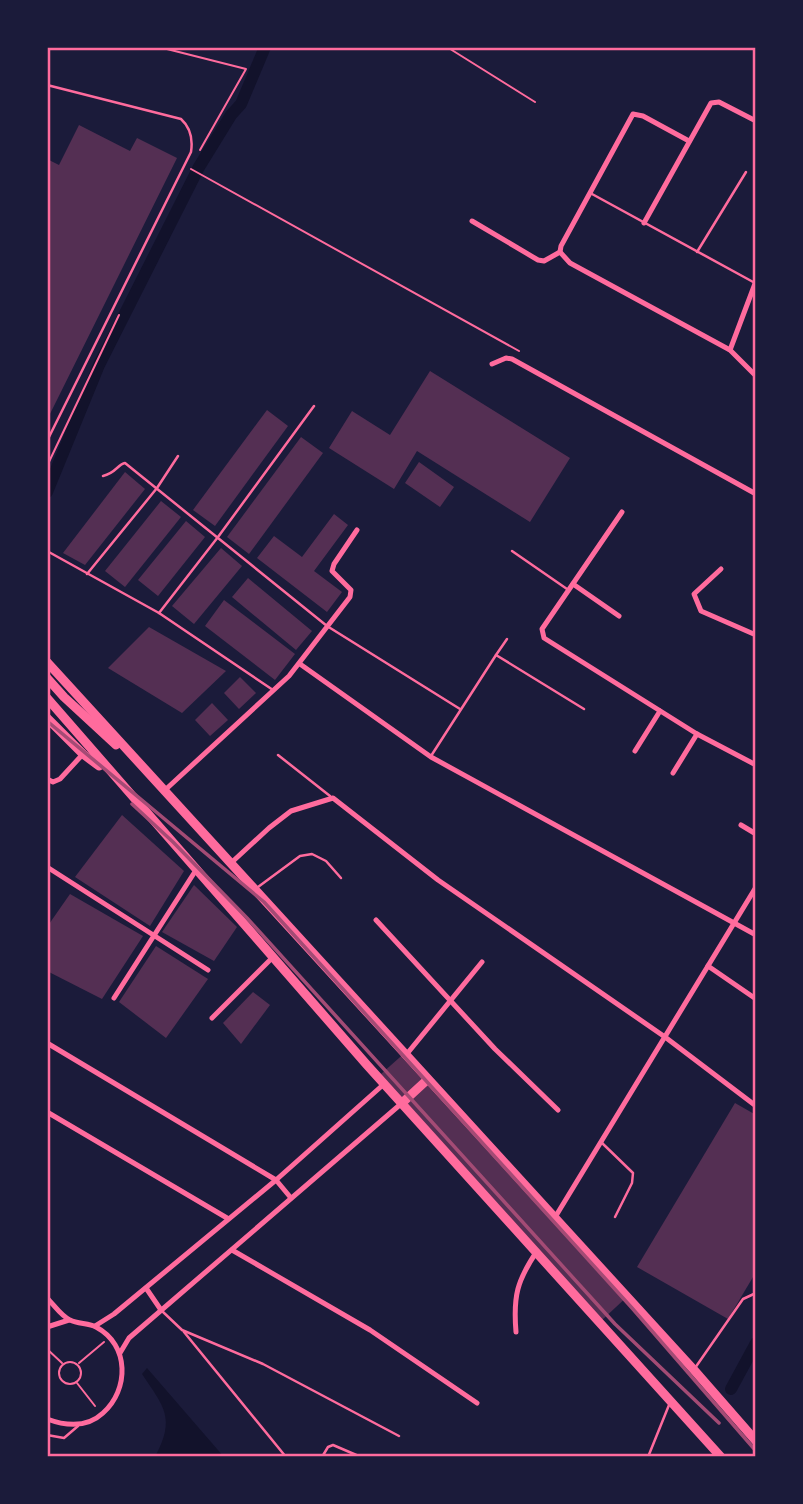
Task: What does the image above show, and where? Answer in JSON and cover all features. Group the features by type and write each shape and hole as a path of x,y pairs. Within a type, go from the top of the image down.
{"main road":[{"path":"47,662 756,1441"},
{"path":"47,678 152,778"},
{"path":"47,698 272,958 716,1454"},
{"path":"47,718 83,754 112,775"},
{"path":"402,1103 427,1080"}],"street":[{"path":"644,223 707,108 715,101 756,121"},
{"path":"560,252 633,114 643,116 689,141"},
{"path":"472,221 538,260 544,261 560,252"},
{"path":"560,252 570,263 730,349 756,376"},
{"path":"730,349 755,282"},
{"path":"492,364 506,358 517,361 756,494"},
{"path":"622,512 542,629 544,638 697,734 756,765"},
{"path":"164,791 300,664 350,597 351,590 332,570 357,530"},
{"path":"721,569 694,594 701,611 756,635"},
{"path":"571,587 620,616"},
{"path":"300,664 431,757 756,935"},
{"path":"635,751 660,711"},
{"path":"673,773 697,734"},
{"path":"47,779 54,782 60,779 83,754"},
{"path":"231,863 291,811 333,799 438,880 665,1037 756,1106"},
{"path":"741,825 756,834"},
{"path":"47,867 208,970"},
{"path":"114,998 196,870"},
{"path":"554,1219 756,887"},
{"path":"376,920 495,1049 558,1110"},
{"path":"212,1018 272,958"},
{"path":"405,1056 482,962"},
{"path":"708,966 756,999"},
{"path":"47,1043 276,1180 291,1198"},
{"path":"95,1326 114,1314 276,1180 384,1084"},
{"path":"120,1353 129,1338 402,1103"},
{"path":"47,1112 227,1218"},
{"path":"232,1250 370,1330 477,1403"},
{"path":"516,1332 514,1308 520,1276 537,1251"},
{"path":"146,1288 162,1310"},
{"path":"47,1298 69,1320"},
{"path":"47,1327 69,1320 95,1326 110,1337 120,1353 124,1370 121,1388 113,1405 102,1414 81,1424 63,1424 47,1419"}],"lane":[{"path":"47,85 181,119 187,125 193,142 191,152 47,441"},
{"path":"697,252 746,172"},
{"path":"589,193 755,282"},
{"path":"159,613 314,406"},
{"path":"88,573 157,488 178,456"},
{"path":"103,476 112,474 121,463 125,463 327,626 460,709"},
{"path":"47,551 159,613 273,690"},
{"path":"512,551 571,587"},
{"path":"431,757 507,639"},
{"path":"496,655 584,709"},
{"path":"278,755 333,799"},
{"path":"255,889 300,856 312,853 326,861 341,877"},
{"path":"601,1142 633,1172 632,1183 615,1217"},
{"path":"694,1370 743,1299 756,1293"},
{"path":"162,1310 182,1330 286,1457"},
{"path":"182,1330 263,1364 399,1436"},
{"path":"648,1457 671,1402"},
{"path":"47,1435 64,1438 81,1424"},
{"path":"323,1457 328,1447 333,1445 361,1457"}],"path":[{"path":"159,47 246,69 195,157"},
{"path":"447,47 535,102"},
{"path":"194,171 519,350 517,361"},
{"path":"47,466 124,304"},
{"path":"77,1364 110,1337"},
{"path":"47,1349 62,1364"},
{"path":"62,1364 77,1364 81,1371 76,1382 66,1384 61,1380 59,1370 62,1364"},
{"path":"76,1382 102,1414"}],"shaded area":[{"path":"147,1368 224,1457 155,1457 166,1422 161,1404 142,1374"}],"building":[{"path":"79,125 130,151 137,138 177,158 47,420 47,159 59,165"},
{"path":"430,371 570,458 530,522 417,451 394,489 329,448 352,411 390,435"},
{"path":"267,410 288,426 215,526 193,510"},
{"path":"301,437 323,453 249,554 227,537"},
{"path":"419,462 454,487 440,507 405,483"},
{"path":"125,472 145,489 85,565 63,553"},
{"path":"161,501 181,517 125,587 105,571"},
{"path":"334,514 348,525 314,571 342,592 327,612 257,558 274,536 302,557"},
{"path":"186,521 205,537 158,596 138,580"},
{"path":"221,548 242,566 194,624 172,606"},
{"path":"248,578 312,631 296,650 232,597"},
{"path":"224,600 295,654 275,680 205,626"},
{"path":"149,627 226,671 182,713 108,668"},
{"path":"240,677 256,693 239,709 224,693"},
{"path":"212,703 228,720 210,736 195,720"},
{"path":"122,815 184,871 150,926 75,877"},
{"path":"194,885 237,927 214,961 162,932"},
{"path":"70,894 143,936 102,999 47,971 47,927"},
{"path":"156,946 208,979 166,1038 119,1002"},
{"path":"253,992 270,1005 241,1044 223,1023"},
{"path":"408,1050 629,1295 602,1320 381,1074"},
{"path":"735,1103 756,1115 756,1272 728,1319 637,1267"}],"waterway":[{"path":"47,492 99,365 199,167 231,115 241,104 265,47"},
{"path":"731,1389 756,1343"}],"railway":[{"path":"47,721 264,902 632,1308 756,1451"},
{"path":"132,804 247,918 615,1324 719,1423"}]}
